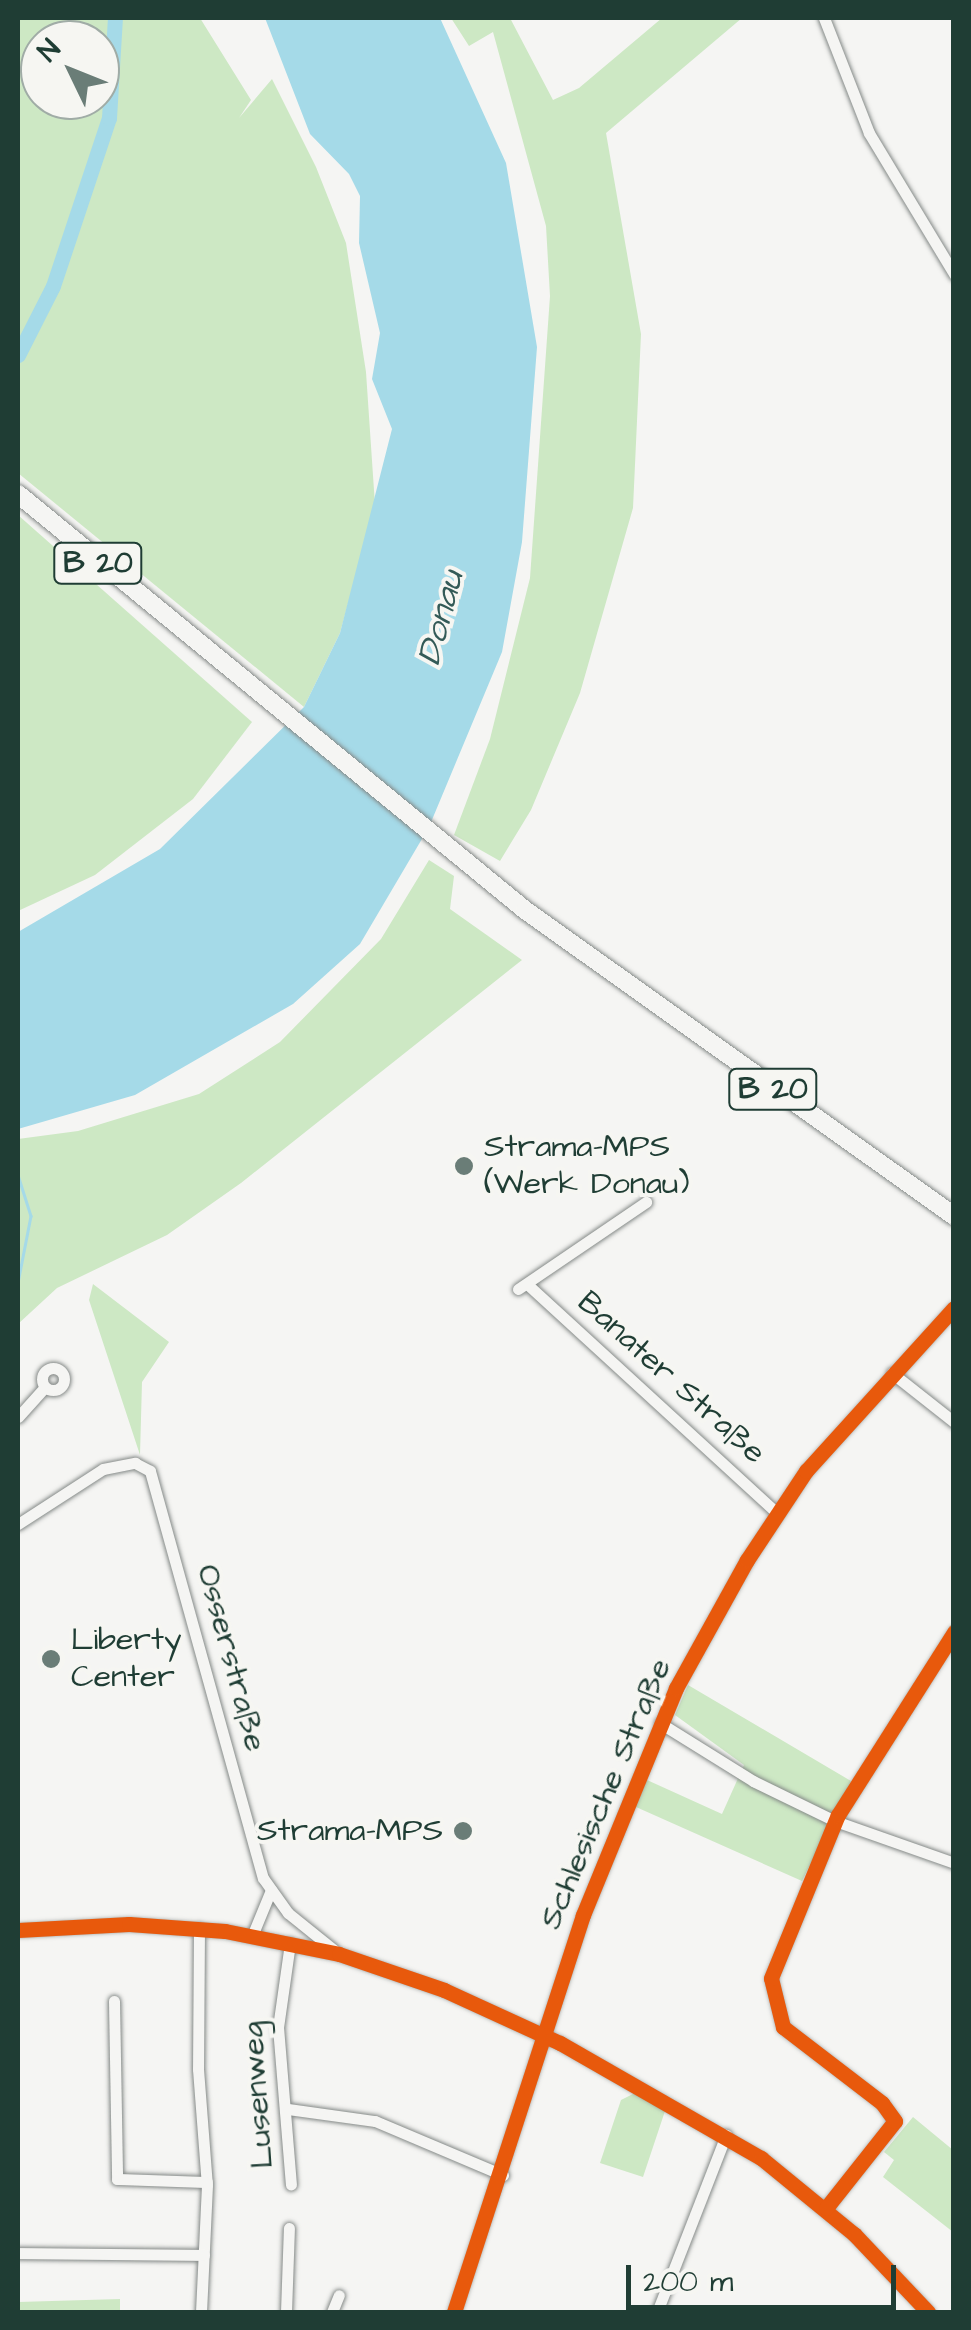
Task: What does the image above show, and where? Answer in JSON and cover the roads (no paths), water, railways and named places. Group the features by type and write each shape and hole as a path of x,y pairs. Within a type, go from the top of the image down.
{"highway":[{"name":"B 20","path":"18,494 490,882 954,1216"}],"street":[{"path":"824,18 868,133 954,274"},
{"name":"Banater Straße","path":"646,1202 522,1286 777,1513"},
{"name":"Schlesische Straße","path":"454,2312 503,2174 593,1887 660,1723 777,1513 892,1373 954,1308"},
{"path":"892,1373 954,1422"},
{"path":"18,1417 45,1388"},
{"name":"Osserstraße","path":"18,1523 61,1492 119,1464 142,1466 156,1482 270,1890"},
{"path":"826,2208 895,2121 882,2103 789,2034 772,2005 773,1969 835,1820 954,1632"},
{"path":"660,1723 737,1772 835,1820 954,1863"},
{"path":"252,1936 270,1890 340,1954"},
{"path":"18,1930 199,1928 340,1954 444,1990 544,2036 726,2135 826,2208 928,2312"},
{"path":"199,1928 198,2068 206,2182 202,2312"},
{"name":"Lusenweg","path":"290,1943 278,2027 288,2109 290,2184"},
{"path":"114,2001 117,2179 206,2182"},
{"path":"288,2109 374,2121 503,2174"},
{"path":"658,2312 726,2135"},
{"path":"286,2312 288,2228"},
{"path":"18,2254 204,2254"},
{"path":"332,2312 339,2295"}],"water":[{"name":"Donau","path":"265,18 440,18 506,163 537,347 522,542 502,652 429,827 360,944 293,1004 135,1095 18,1129 18,932 160,849 304,707 340,633 392,429 372,379 380,333 359,243 360,196 349,174 310,134"}],"waterway":[{"path":"18,355 53,286 109,118 115,18"},
{"path":"18,1175 31,1216 18,1283"}],"place":[{"name":"Strama-MPS (Werk Donau)","path":"464,1166"},
{"name":"Liberty Center","path":"51,1659"},
{"name":"Strama-MPS","path":"463,1831"}]}
